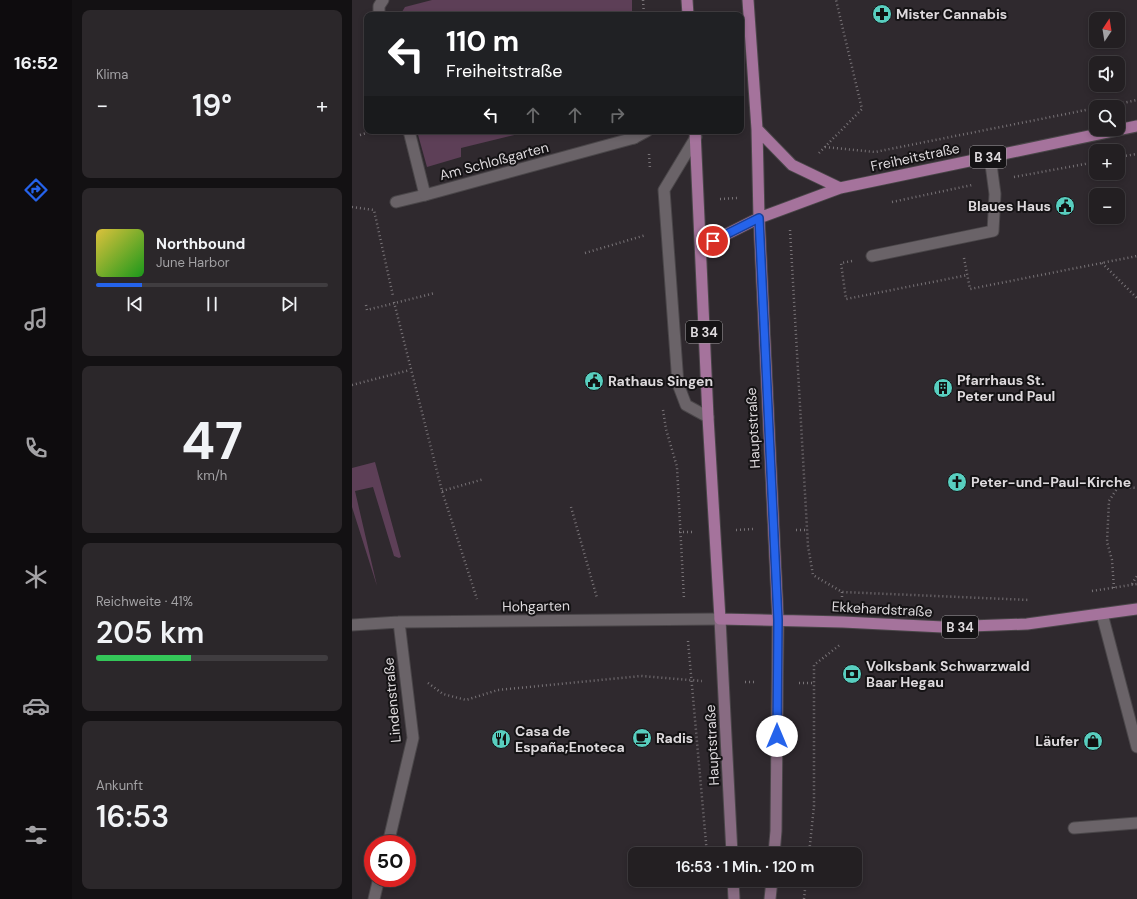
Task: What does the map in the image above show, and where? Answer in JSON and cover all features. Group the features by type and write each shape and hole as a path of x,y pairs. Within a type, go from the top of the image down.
{"main road":[{"path":"687,0 688,12"},
{"name":"Hauptstraße","path":"748,0 757,128 758,196 778,620 775,847"},
{"name":"Freiheitstraße","path":"701,247 759,218 840,188 1137,126"},
{"path":"757,128 792,165 840,188"},
{"name":"Hauptstraße","path":"695,134 708,417 732,847"},
{"name":"Ekkehardstraße","path":"720,619 843,622 943,628 1027,624 1137,609"},
{"path":"733,887 734,899"},
{"path":"770,899 771,887"}],"street":[{"path":"379,12 379,6 383,0"},
{"name":"Am Schloßgarten","path":"410,134 425,195 634,138 642,134"},
{"path":"695,134 664,190 678,384 686,405 708,417"},
{"path":"872,256 993,231 996,194 990,157"},
{"path":"396,202 425,195"},
{"path":"1102,614 1137,747"},
{"name":"Hohgarten","path":"352,625 399,622 720,619"},
{"name":"Lindenstraße","path":"390,835 413,738 399,622"},
{"path":"1074,828 1137,822"},
{"path":"374,899 377,887"}],"path":[{"path":"643,0 644,12"},
{"path":"836,0 862,110 825,147 875,152 1089,109"},
{"path":"1125,102 1137,100"},
{"path":"360,135 364,134"},
{"path":"1125,156 1137,154"},
{"path":"885,203 1089,163"},
{"path":"699,201 758,196"},
{"path":"804,202 790,224 808,546 813,575 842,592 1031,600"},
{"path":"352,207 374,210 393,296"},
{"path":"585,253 648,234"},
{"path":"960,238 970,289 1137,256"},
{"path":"872,256 841,263 846,299 968,275"},
{"path":"1102,263 1137,298"},
{"path":"366,305 367,310 394,302 436,293"},
{"path":"394,302 410,370 442,491 486,622"},
{"path":"352,385 410,370"},
{"path":"677,467 679,532 685,619 693,681 706,847"},
{"path":"442,491 484,479"},
{"path":"1116,612 1112,560 1107,542 1109,501 1118,487 1137,488"},
{"path":"571,507 604,621"},
{"path":"679,532 808,530"},
{"path":"1116,612 1137,576"},
{"path":"1091,591 1137,584"},
{"path":"810,847 814,806 814,665 842,643 843,622"},
{"path":"407,686 429,683 443,694 466,700 498,690 641,676 693,681"},
{"path":"804,899 805,887"}],"shaded area":[{"path":"432,0 632,0 632,12 402,12 405,7"},
{"path":"418,134 519,134 461,148 461,157 427,167"},
{"path":"375,462 401,557 399,558 394,556 373,487 355,491 377,586 352,507 352,468"}],"place":[{"name":"Mister Cannabis","path":"882,14"},
{"name":"Blaues Haus","path":"1065,206"},
{"name":"Rathaus Singen","path":"594,381"},
{"name":"Pfarrhaus St. Peter und Paul","path":"943,388"},
{"name":"Peter-und-Paul-Kirche","path":"957,482"},
{"name":"Volksbank Schwarzwald Baar Hegau","path":"852,674"},
{"name":"Radis","path":"642,738"},
{"name":"Casa de España;Enoteca","path":"501,739"},
{"name":"Läufer","path":"1093,741"}],"route":[{"path":"713,241 759,218 778,620 777,736"}]}
